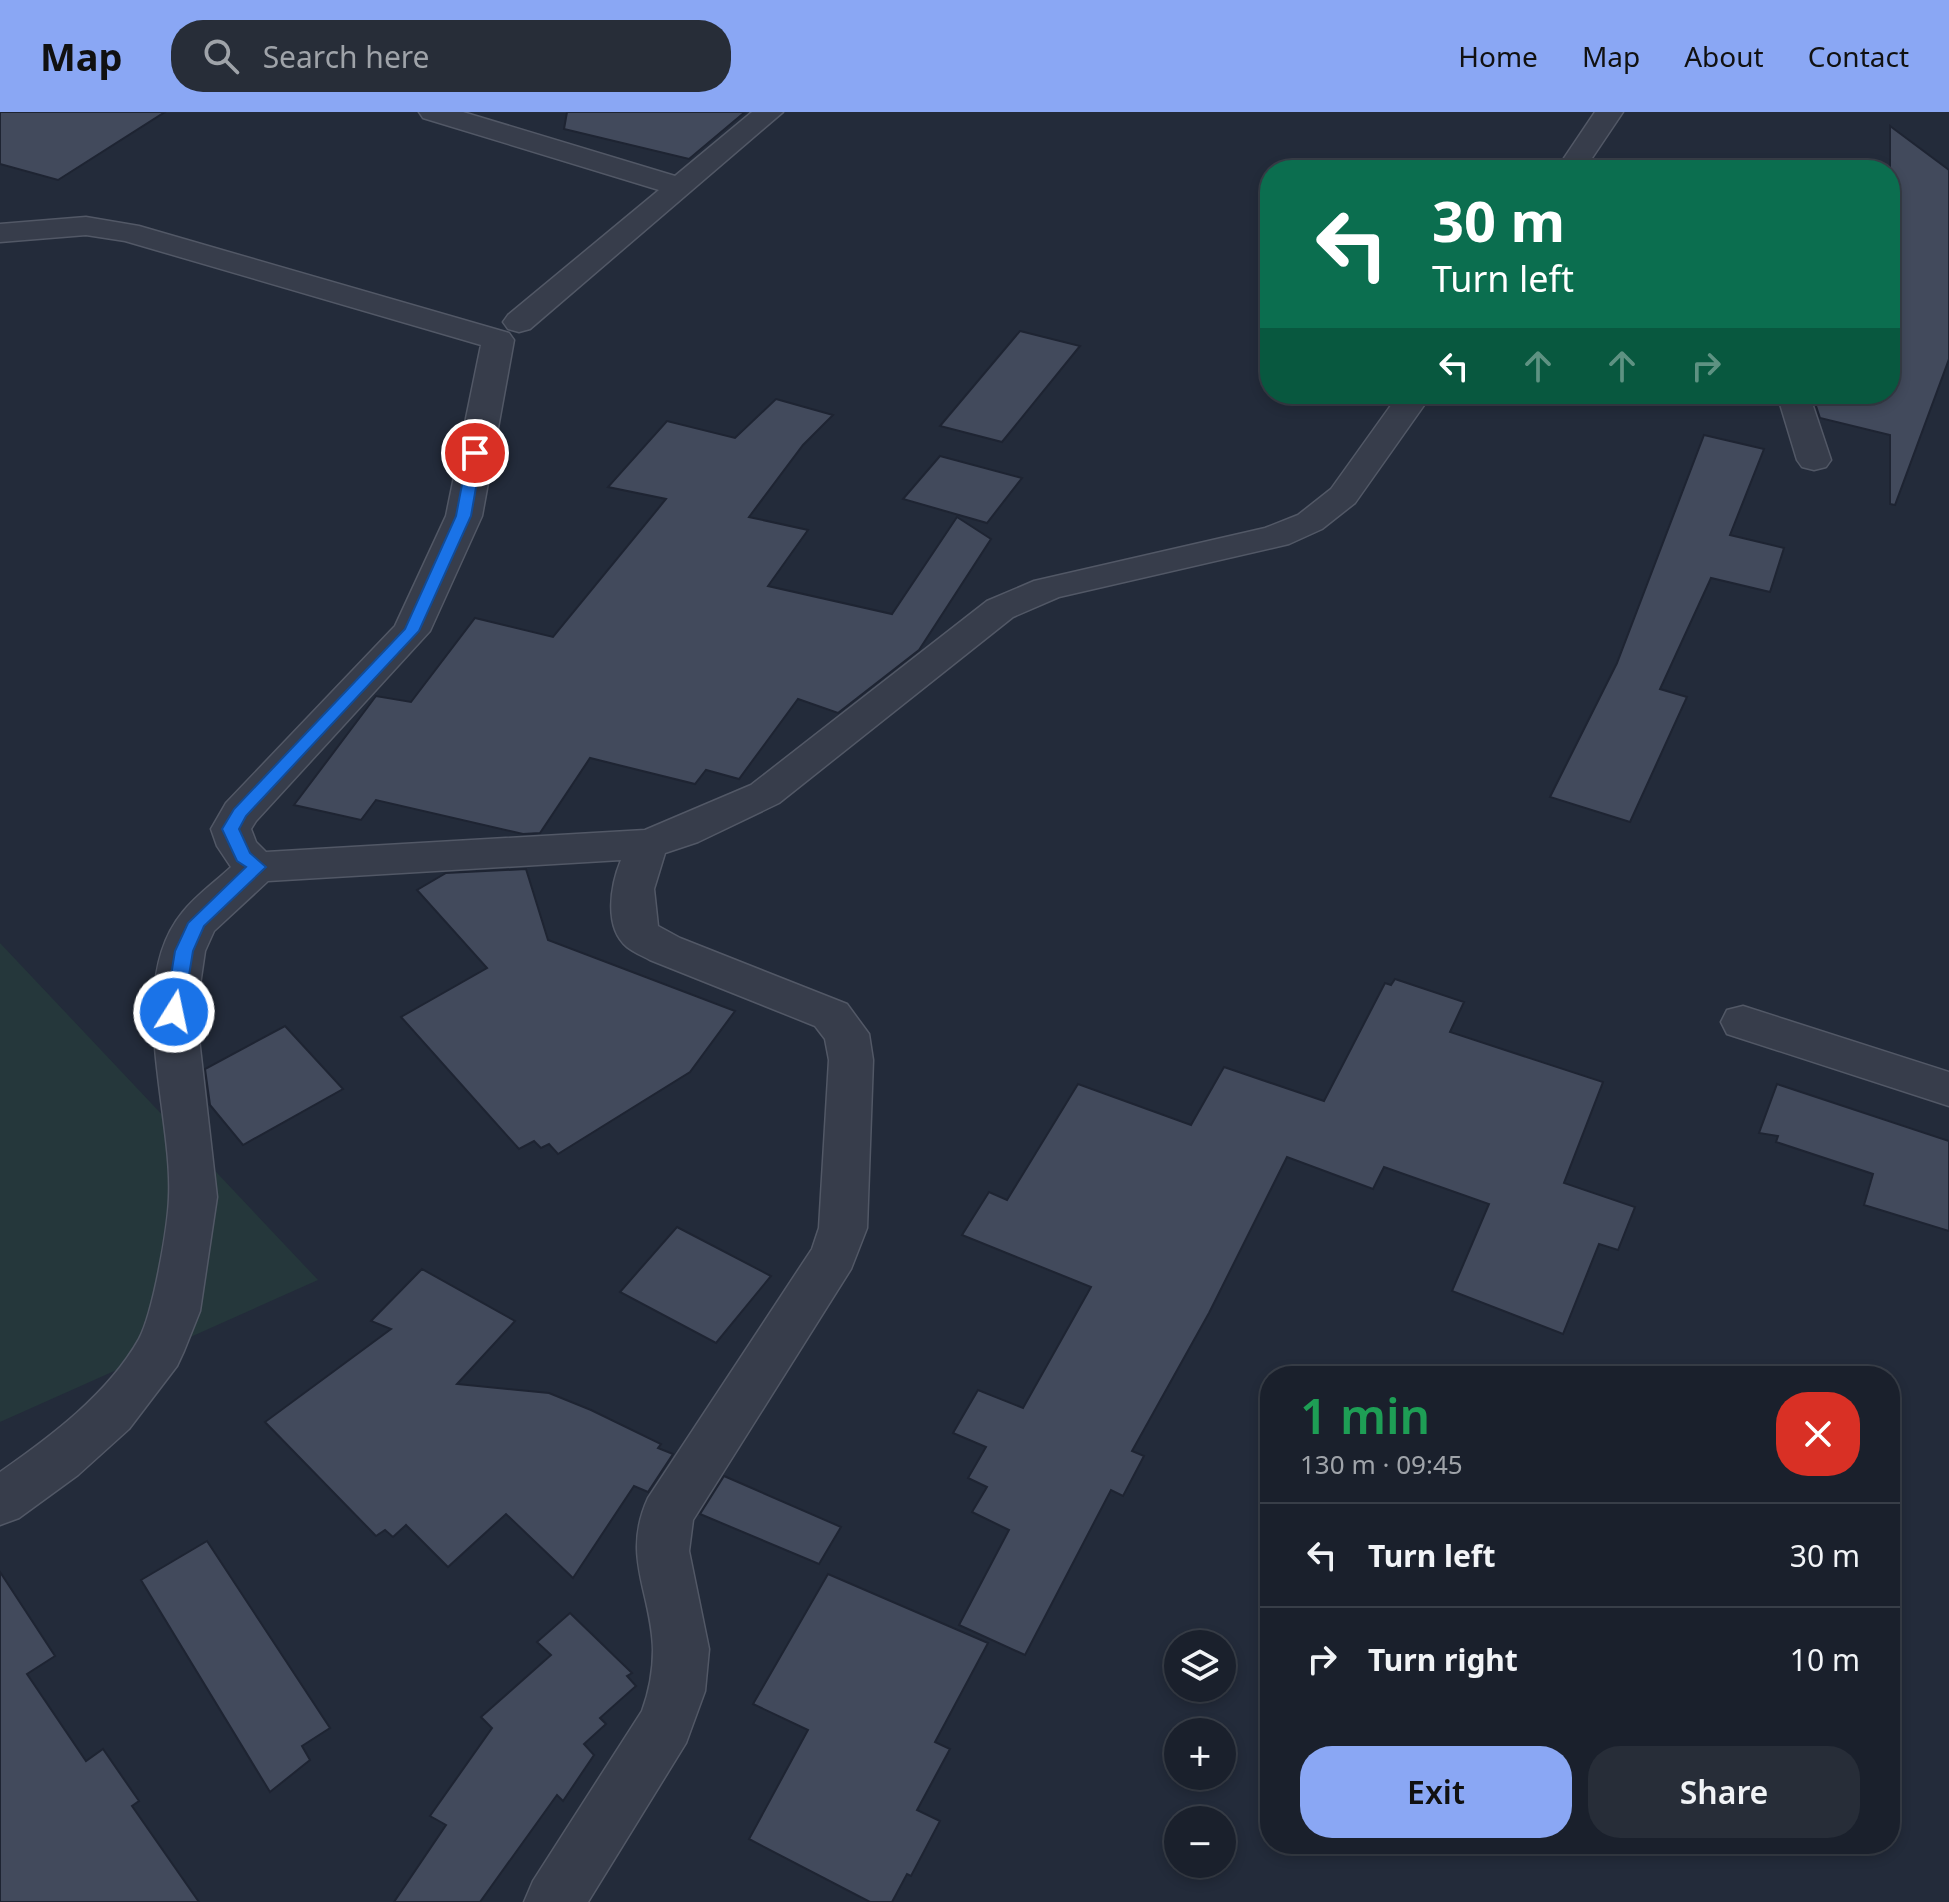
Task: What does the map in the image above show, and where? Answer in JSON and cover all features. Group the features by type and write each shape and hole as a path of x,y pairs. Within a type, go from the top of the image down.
{"street":[{"path":"494,132 520,112"},
{"path":"519,322 769,112"},
{"path":"1577,160 1609,112"},
{"path":"455,114 494,132 678,186"},
{"path":"0,233 86,226 128,232 498,340 464,516 411,631 240,813 231,829 233,840 243,857 257,867 648,844 716,820 765,794 1000,609 1047,589 1276,536 1310,522 1343,496 1409,404"},
{"path":"1796,404 1814,460"},
{"path":"554,1902 666,1724 677,1691 681,1649 662,1551 667,1515 834,1255 843,1228 851,1060 847,1034 831,1015 665,949 640,935 630,900 634,874 648,844"},
{"path":"0,1502 60,1459 111,1414 159,1351 175,1311 193,1197 174,1012 184,951 197,923 257,867"},
{"path":"1743,1022 1949,1089"}],"shaded area":[{"path":"0,943 318,1280 0,1422"}],"building":[{"path":"0,112 165,112 58,180 0,164"},
{"path":"567,112 745,112 689,159 564,129"},
{"path":"1890,126 1949,170 1949,359 1895,505 1890,504 1890,435 1820,418 1815,404 1900,404 1900,160 1890,160"},
{"path":"1020,331 1080,346 1002,442 940,426"},
{"path":"776,399 833,415 803,445 749,517 808,530 768,586 892,614 957,517 991,539 919,650 838,713 798,699 739,779 706,770 695,784 590,758 540,833 523,834 376,800 361,820 294,805 376,696 411,702 475,618 553,637 666,499 608,487 667,421 735,438"},
{"path":"1704,435 1764,449 1730,535 1784,548 1770,592 1711,578 1660,689 1687,697 1630,822 1550,797 1617,663"},
{"path":"940,456 1022,478 987,523 903,499"},
{"path":"526,869 548,940 735,1011 690,1072 558,1154 549,1144 541,1148 534,1141 519,1149 401,1017 487,968 417,890 446,873"},
{"path":"1395,979 1464,1002 1450,1032 1603,1082 1564,1183 1635,1207 1618,1250 1599,1244 1563,1334 1452,1291 1489,1204 1384,1167 1373,1189 1287,1157 1209,1313 1132,1451 1144,1456 1123,1496 1111,1490 1025,1655 959,1625 1009,1530 972,1512 987,1487 968,1478 986,1447 953,1433 978,1390 1023,1408 1091,1287 962,1235 989,1192 1007,1200 1078,1084 1191,1125 1224,1067 1324,1101 1385,983 1391,985"},
{"path":"285,1026 343,1089 243,1145 210,1105 205,1069"},
{"path":"1777,1084 1949,1141 1949,1231 1864,1205 1873,1174 1776,1142 1778,1136 1759,1133"},
{"path":"677,1227 771,1276 716,1343 620,1292"},
{"path":"422,1269 515,1321 457,1384 549,1393 661,1444 658,1448 673,1454 648,1492 634,1486 573,1578 506,1514 448,1567 406,1525 393,1537 385,1530 376,1536 265,1422 391,1329 371,1321"},
{"path":"724,1476 841,1527 819,1564 700,1514"},
{"path":"207,1541 330,1728 302,1746 310,1760 270,1792 141,1580"},
{"path":"0,1572 55,1656 27,1674 86,1761 103,1749 139,1801 132,1806 199,1902 0,1902"},
{"path":"828,1574 988,1643 935,1742 950,1749 917,1810 940,1821 911,1876 907,1874 892,1902 870,1902 749,1839 808,1730 753,1704"},
{"path":"570,1613 632,1673 627,1676 636,1686 600,1718 606,1724 584,1744 594,1755 563,1801 557,1795 480,1902 394,1902 446,1825 430,1816 492,1728 481,1717 551,1655 537,1642"}],"route":[{"path":"174,1012 184,951 197,923 257,867 243,857 233,840 231,829 240,813 411,631 464,516 475,453"}]}
